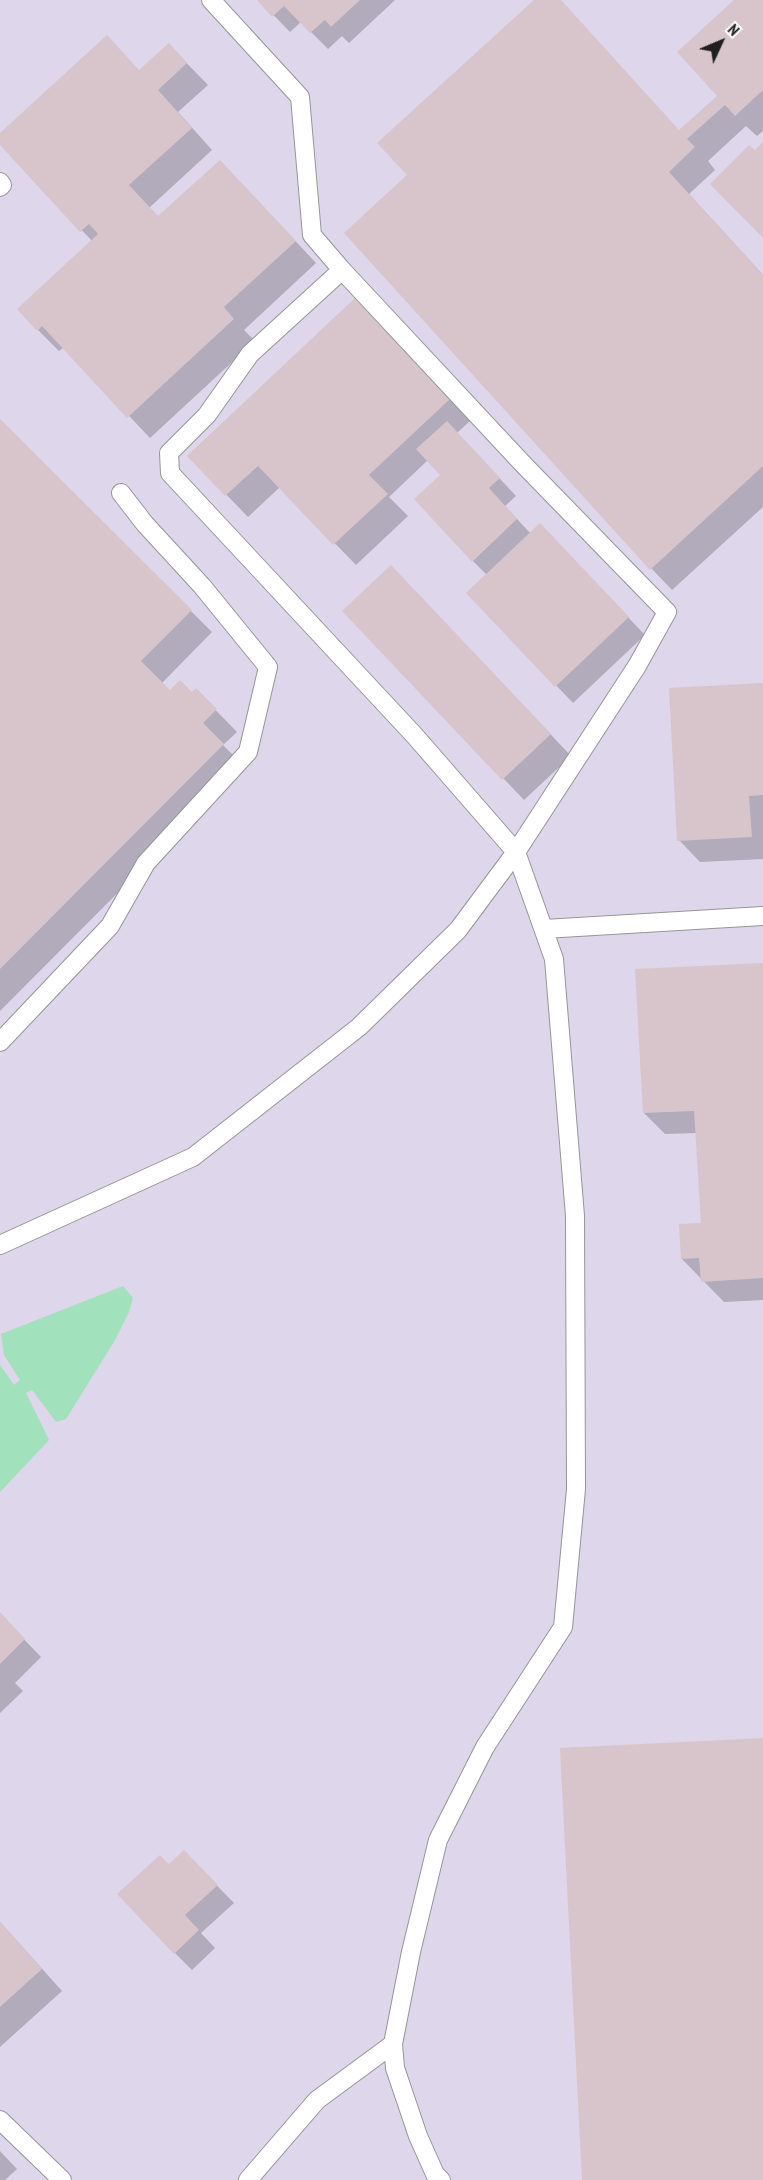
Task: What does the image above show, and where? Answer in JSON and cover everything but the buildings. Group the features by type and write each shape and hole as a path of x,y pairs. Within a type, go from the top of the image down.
{"lane":[{"path":"0,1245 193,1156 359,1027 458,930 516,852 637,666 667,612 523,464 312,235 300,97 212,0"},
{"path":"0,182 2,185 0,187"},
{"path":"341,269 250,354 207,415 169,453 170,473 415,736 516,852 554,959 575,1216 576,1489 563,1627 485,1747 438,1840 411,1952 393,2044 395,2068 418,2136 435,2174 441,2180"},
{"path":"0,1042 110,926 146,863 248,752 268,667 202,586 145,524 121,493"},
{"path":"544,929 763,916"},
{"path":"248,2180 317,2100 393,2044"},
{"path":"0,2120 62,2180"}],"shaded area":[{"path":"0,0 763,0 763,2180 0,2180"},
{"path":"123,1286 133,1298 129,1312 115,1340 66,1419 56,1422 32,1390 26,1393 49,1440 0,1492 0,1365 14,1385 20,1380 4,1355 1,1334"}]}
